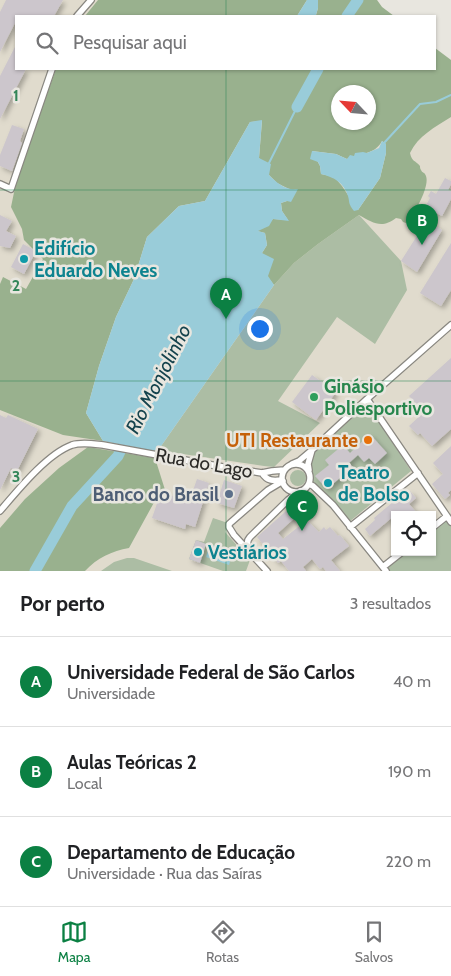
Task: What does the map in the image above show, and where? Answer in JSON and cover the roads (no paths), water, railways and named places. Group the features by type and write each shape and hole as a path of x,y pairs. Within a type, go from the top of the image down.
{"street":[{"path":"78,15 91,0"},
{"path":"0,184 11,189 52,70"},
{"path":"300,491 290,490 284,485 284,470 312,450 451,325"},
{"path":"367,399 449,519 436,526"},
{"name":"Rua do Lago","path":"0,511 43,465 61,450 74,445 90,443 262,473 284,470"},
{"path":"249,551 247,546 248,540 288,500 309,484 308,464 312,450"},
{"path":"292,464 300,464 309,472"},
{"path":"262,473 265,478 273,481 283,480"},
{"path":"350,527 418,473"},
{"path":"268,571 234,535 230,530 230,524 268,490 283,480"},
{"path":"309,484 333,505 384,569 398,556"}],"water":[{"path":"307,0 318,0 316,15 298,15"},
{"path":"262,120 259,158 271,164 269,175 275,181 286,188 298,189 291,202 281,203 282,211 289,221 273,219 269,226 258,231 265,233 267,245 262,253 274,259 268,276 274,285 159,449 153,451 103,441 86,413 99,366 116,317 134,279 147,237 179,206 205,201 250,122"},
{"path":"382,141 386,144 386,153 380,178 358,210 354,211 341,184 321,174 318,162 310,159 312,151 336,154 347,159 350,155 354,156 355,153 367,153 379,148"},
{"path":"210,544 233,552 229,565 206,557"}],"waterway":[{"name":"Rio Monjolinho","path":"348,15 358,0"},
{"name":"Rio Monjolinho","path":"297,107 317,70"},
{"path":"384,143 420,104 436,102 451,95"},
{"path":"268,165 297,107"},
{"name":"Rio Monjolinho","path":"35,571 72,506 118,456 126,439"}],"place":[{"name":"Aulas Teóricas 2","path":"422,245"},
{"name":"Edifício Eduardo Neves","path":"24,259"},
{"name":"Universidade Federal de São Carlos","path":"226,319"},
{"name":"Ginásio Poliesportivo","path":"314,397"},
{"name":"UTI Restaurante","path":"368,440"},
{"name":"Teatro de Bolso","path":"328,483"},
{"name":"Banco do Brasil","path":"229,494"},
{"name":"Departamento de Educação","path":"302,531"},
{"name":"Vestiários","path":"198,552"}]}
